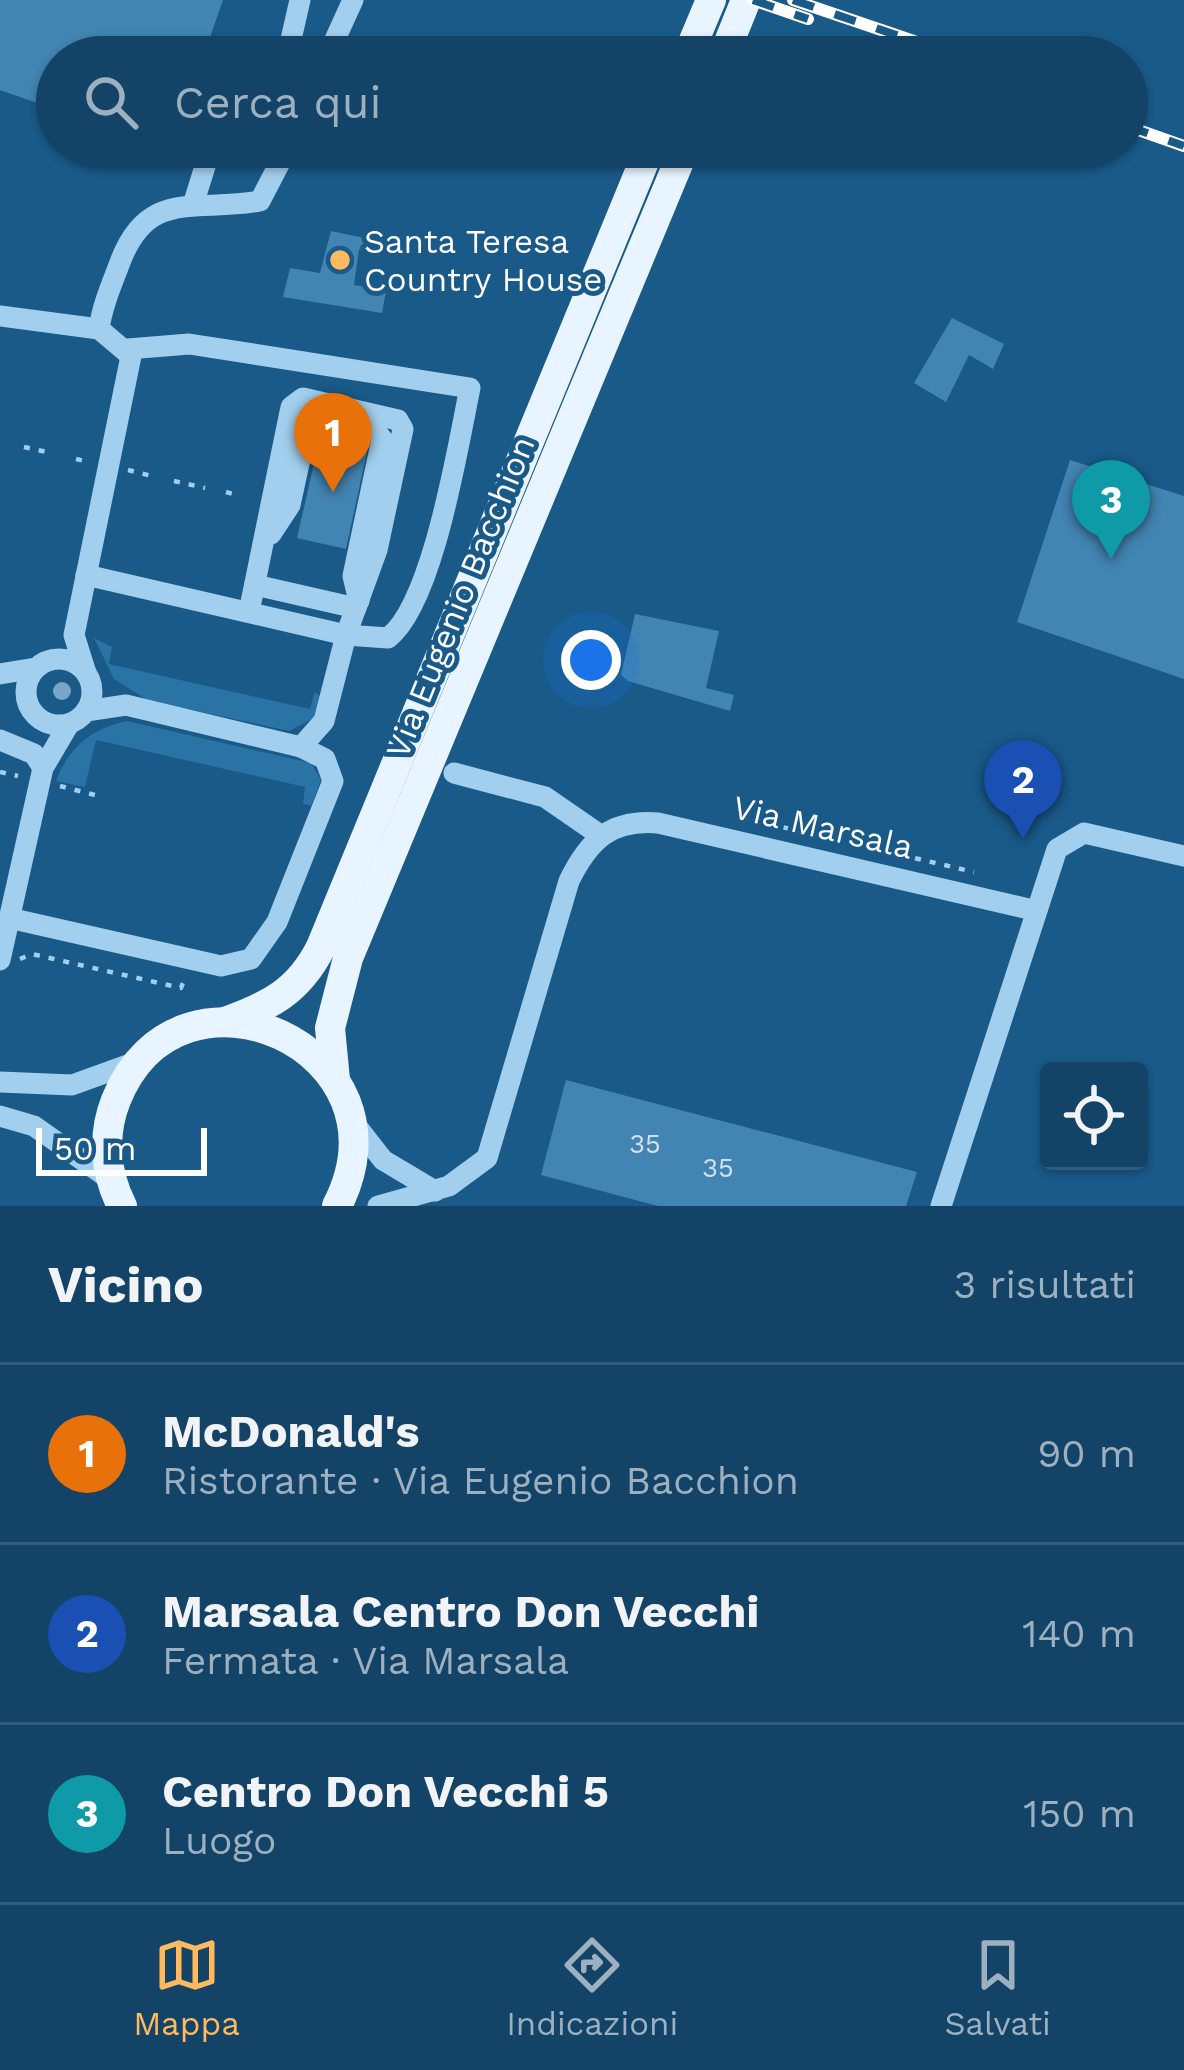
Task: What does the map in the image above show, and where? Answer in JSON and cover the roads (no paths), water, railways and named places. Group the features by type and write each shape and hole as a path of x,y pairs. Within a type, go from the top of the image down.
{"main road":[{"path":"696,36 711,0"},
{"path":"731,36 746,0"},
{"name":"Via Eugenio Bacchion","path":"142,1059 181,1032 226,1022 285,996 315,959 641,168"},
{"name":"Via Eugenio Bacchion","path":"335,1081 331,1028 349,958 676,168"},
{"path":"226,1022 269,1028 295,1040 335,1081 350,1117 352,1161 337,1206"},
{"path":"119,1199 110,1116 122,1085 142,1059"}],"street":[{"path":"292,36 300,0"},
{"path":"337,36 353,0"},
{"path":"194,205 205,168"},
{"path":"99,329 126,244 144,220 158,211 194,205 260,201 277,168"},
{"path":"0,316 99,329 128,349 189,344 470,388 440,528 405,619 388,638 346,635 86,575"},
{"path":"4,957 42,777 92,691 74,635 130,370 128,349"},
{"path":"271,357 292,376 303,398"},
{"path":"249,612 291,407 303,398 385,414 403,429 377,550 346,635 324,721 301,747"},
{"path":"263,546 290,506 307,427 318,417 375,430 382,439 353,576 358,605"},
{"path":"254,585 358,605"},
{"path":"27,699 45,664 74,635"},
{"path":"0,674 45,664 85,670"},
{"path":"0,683 27,699 38,718 78,717 126,705 301,747 326,759 333,781 277,922 251,958 221,966 9,918"},
{"path":"0,740 34,754 42,777"},
{"path":"378,1206 435,1191 475,1172 494,1143 577,864 600,835 532,791 454,773"},
{"path":"559,806 577,864"},
{"name":"Via Marsala","path":"600,835 625,823 658,823 1034,910"},
{"path":"941,1206 1057,849 1084,832 1184,856"},
{"path":"0,1082 30,1088 72,1085 142,1059"},
{"path":"0,1116 34,1126 119,1199"},
{"path":"350,1117 382,1160 435,1191"}],"railway":[{"path":"753,0 808,19"},
{"path":"793,0 899,36"},
{"path":"1148,133 1184,146"}],"place":[{"name":"Santa Teresa Country House","path":"340,260"},
{"name":"McDonald's","path":"333,492"},
{"name":"Centro Don Vecchi 5","path":"1111,559"},
{"name":"Marsala Centro Don Vecchi","path":"1023,839"}]}
